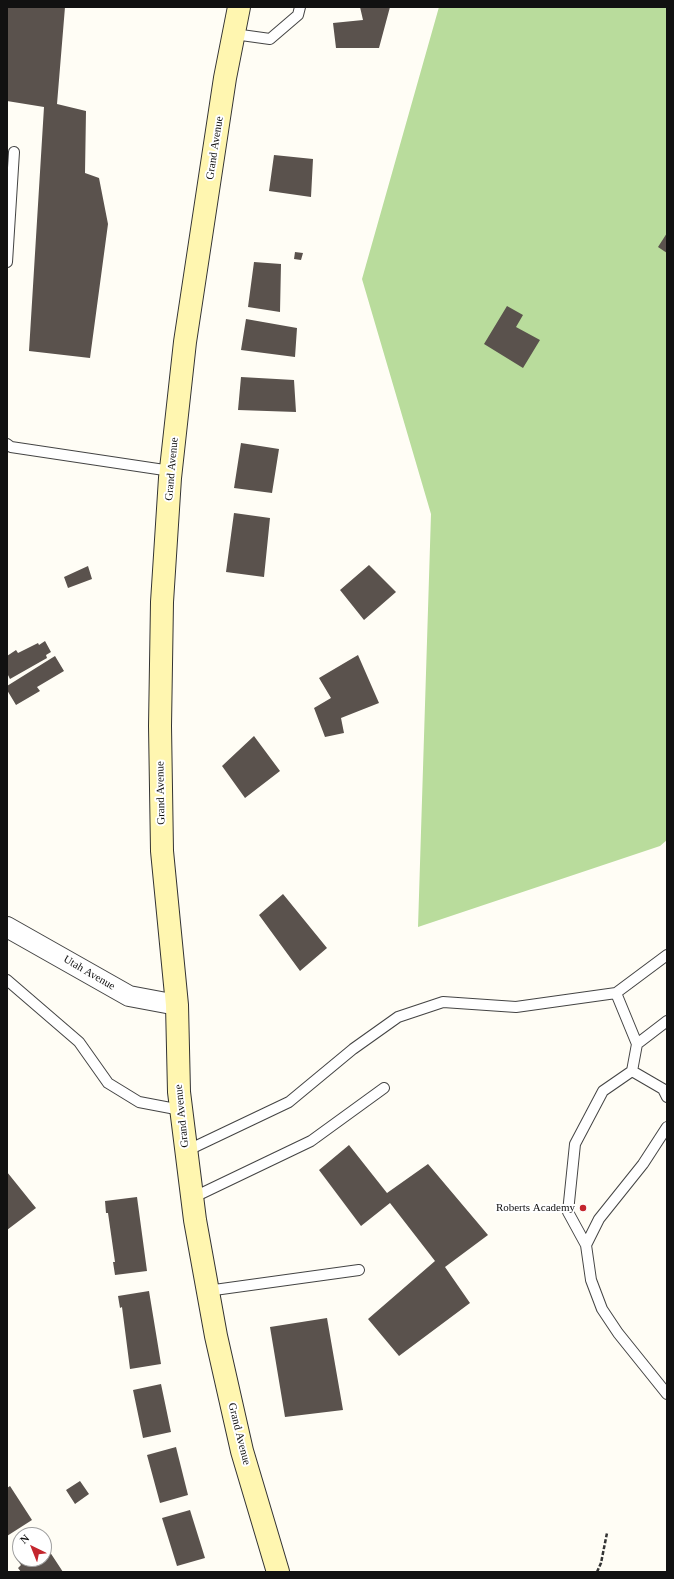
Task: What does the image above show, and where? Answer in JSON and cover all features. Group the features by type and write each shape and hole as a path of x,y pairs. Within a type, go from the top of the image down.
{"street":[{"name":"Grand Avenue","path":"239,7 225,78 185,342 171,470 162,602 160,726 162,850 177,1005 179,1092 192,1198 207,1291 242,1451 278,1572"},
{"name":"Utah Avenue","path":"7,927 129,996 177,1005"}],"lane":[{"path":"234,34 270,39 298,15 300,7"},
{"path":"7,262 14,152"},
{"path":"7,444 11,447 171,470"},
{"path":"186,1151 289,1102 353,1049 398,1017 443,1002 516,1007 616,993 667,955"},
{"path":"7,980 79,1042 108,1083 139,1102 181,1110"},
{"path":"616,993 637,1044 632,1071 603,1091 575,1144 568,1212 586,1245 591,1280 602,1309 618,1333 667,1394"},
{"path":"637,1044 667,1021"},
{"path":"632,1071 663,1089 667,1097"},
{"path":"192,1198 311,1141 384,1088"},
{"path":"586,1245 599,1219 643,1164 667,1127"},
{"path":"207,1291 359,1270"}],"path":[{"path":"597,1572 601,1563 607,1533"}],"green space":[{"path":"439,7 667,7 667,840 660,846 418,927 431,514 362,279"}],"building":[{"path":"7,7 65,7 57,104 86,111 85,173 99,178 108,224 90,358 29,351 44,107 7,101"},
{"path":"360,7 390,7 379,48 336,48 333,23 363,20"},
{"path":"274,155 313,159 311,197 269,191"},
{"path":"667,233 667,253 658,247"},
{"path":"295,252 303,253 301,260 294,259"},
{"path":"254,262 281,264 280,312 248,307"},
{"path":"507,306 523,315 516,327 540,340 523,368 484,344"},
{"path":"246,319 297,328 295,357 241,350"},
{"path":"241,377 294,380 296,412 238,410"},
{"path":"241,443 279,449 272,493 234,488"},
{"path":"234,513 270,518 264,577 226,572"},
{"path":"369,565 396,592 364,620 340,590"},
{"path":"88,566 92,579 68,588 64,577"},
{"path":"45,641 51,652 46,655 47,658 10,679 7,673 7,656 16,650 18,653 38,643 39,645"},
{"path":"358,655 379,703 341,718 344,733 325,737 314,708 331,698 319,678"},
{"path":"55,656 64,671 37,687 40,691 16,705 7,690 7,686"},
{"path":"254,736 280,771 245,798 222,766"},
{"path":"283,894 327,948 300,971 259,915"},
{"path":"349,1145 387,1193 428,1164 488,1235 445,1267 470,1303 399,1356 368,1319 435,1261 390,1203 361,1226 319,1170"},
{"path":"7,1172 36,1208 7,1230"},
{"path":"137,1197 147,1271 115,1275 113,1262 115,1262 105,1201"},
{"path":"149,1291 161,1364 130,1369 122,1307 120,1308 118,1296"},
{"path":"327,1318 343,1410 285,1417 270,1327"},
{"path":"161,1384 171,1432 143,1438 133,1390"},
{"path":"176,1447 188,1495 160,1503 147,1455"},
{"path":"80,1481 89,1494 75,1504 66,1490"},
{"path":"10,1486 32,1520 21,1527 12,1527 12,1533 7,1536 7,1488"},
{"path":"190,1510 205,1558 177,1566 162,1518"},
{"path":"52,1555 63,1572 21,1572 18,1568 52,1567"}],"place":[{"name":"Roberts Academy","path":"583,1208"}]}
